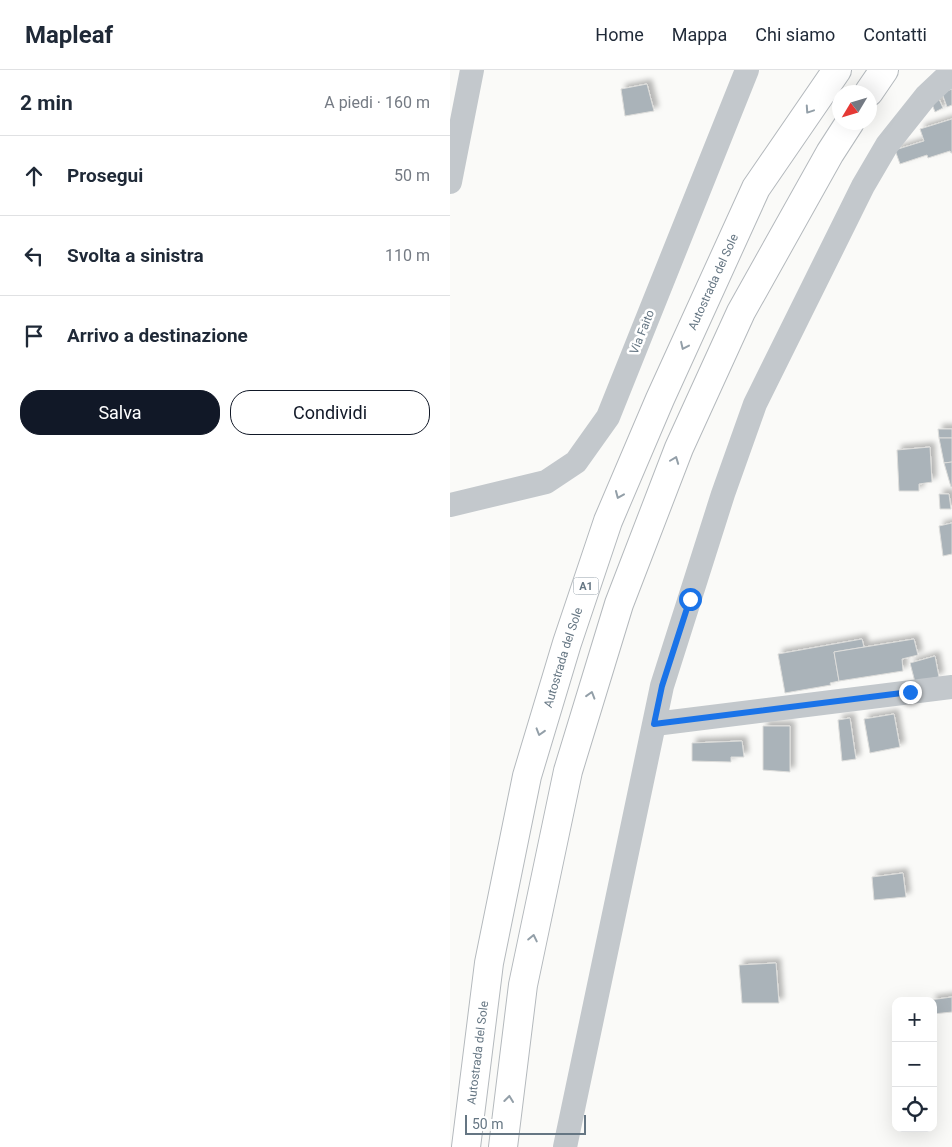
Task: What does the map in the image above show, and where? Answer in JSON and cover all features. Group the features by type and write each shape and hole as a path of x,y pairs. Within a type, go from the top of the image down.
{"highway":[{"name":"Autostrada del Sole","path":"466,1147 489,963 527,776 567,643 608,521 660,399 756,188 836,70"},
{"path":"874,85 884,70"},
{"path":"503,1147 523,985 566,781 619,604 679,448 741,312 845,130"}],"street":[{"name":"Via Faito","path":"450,505 546,482 576,462 608,417 746,70"},
{"path":"450,182 470,73"},
{"path":"565,1147 662,686 723,494 755,404 863,186 887,145 926,96 944,79 952,76"},
{"path":"654,724 952,687"}],"building":[{"path":"647,84 654,111 625,116 621,89"},
{"path":"952,89 952,105 947,107 942,93"},
{"path":"939,99 943,108 935,112 932,104"},
{"path":"952,119 952,153 950,151 928,158 927,155 900,164 895,150 924,141 920,129"},
{"path":"938,429 952,429 952,438 939,438"},
{"path":"939,438 952,438 952,462 944,463"},
{"path":"930,447 932,482 919,484 919,491 899,491 897,450"},
{"path":"952,462 952,487 951,487 944,463"},
{"path":"939,494 949,494 951,509 940,509"},
{"path":"952,523 952,554 943,556 939,526"},
{"path":"862,639 864,647 834,652 839,681 830,683 831,685 785,693 778,654"},
{"path":"914,639 918,655 902,659 903,671 839,681 834,652"},
{"path":"935,656 939,677 915,682 910,663"},
{"path":"894,714 900,747 870,753 864,719"},
{"path":"850,718 856,759 842,761 838,720"},
{"path":"763,726 790,726 790,772 763,770"},
{"path":"742,741 744,757 731,757 731,762 692,761 692,743"},
{"path":"903,873 906,897 874,900 872,877"},
{"path":"776,963 779,1003 742,1003 739,965"},
{"path":"952,997 952,1012 937,1014 937,999"}],"route":[{"path":"690,599 662,686 654,724 910,692"}]}
